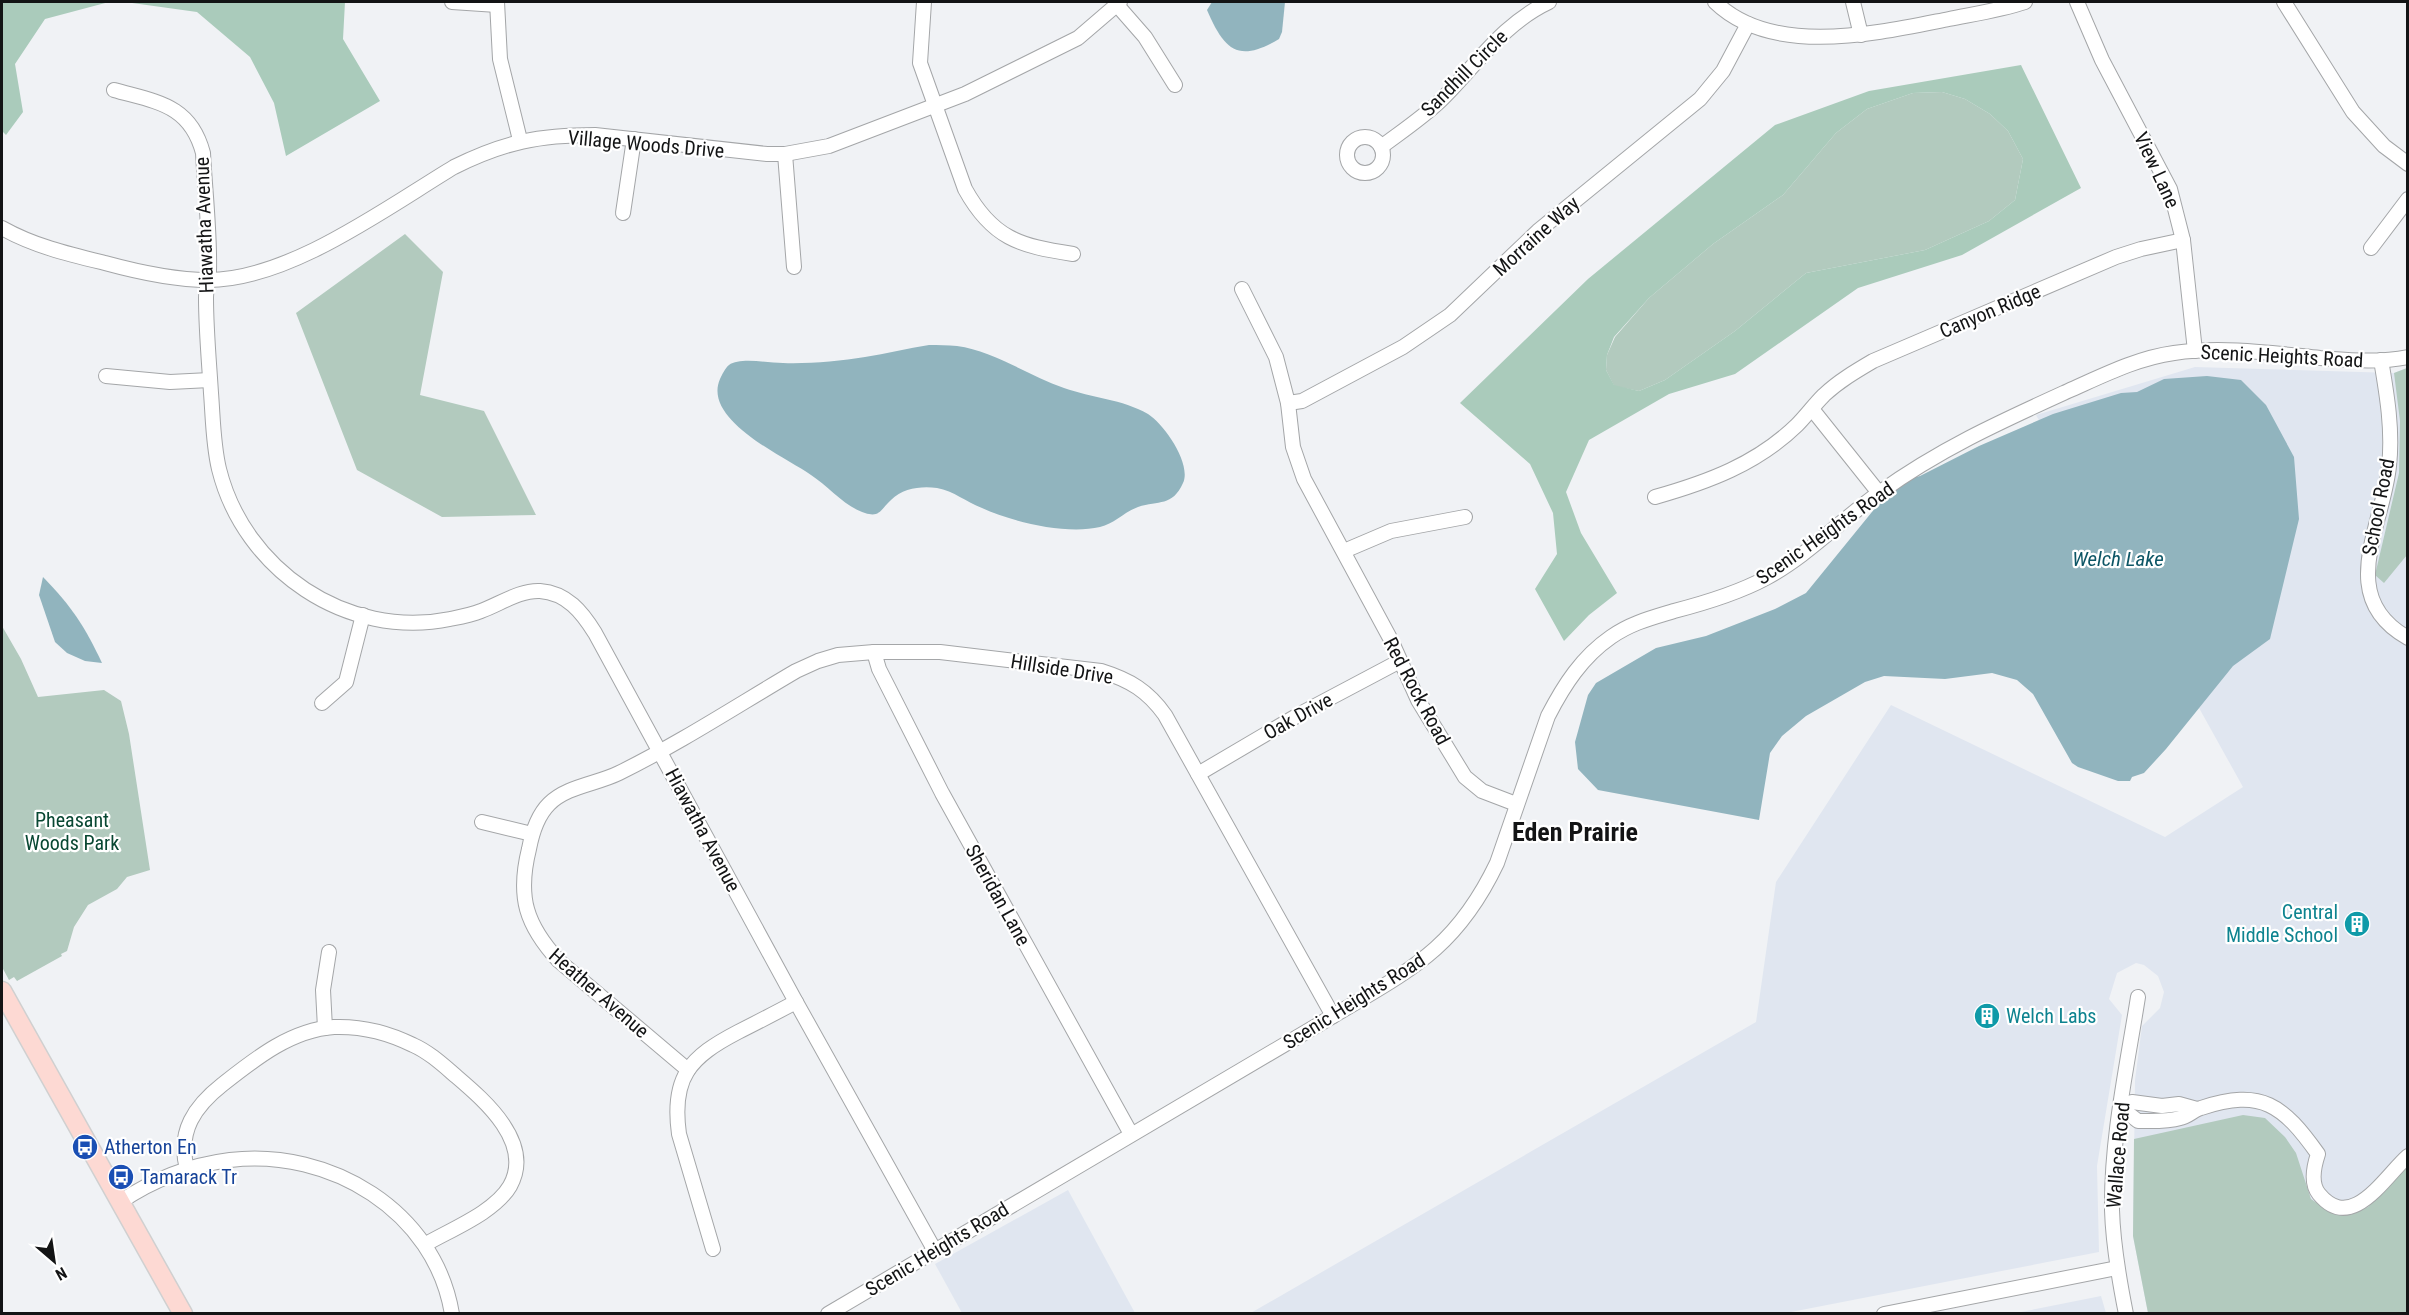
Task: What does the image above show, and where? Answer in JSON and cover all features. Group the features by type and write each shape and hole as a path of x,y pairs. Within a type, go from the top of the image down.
{"main road":[{"path":"4,1000 183,1314"}],"street":[{"path":"452,2 497,3 500,59 520,140"},
{"path":"924,2 925,16 919,48 920,63 965,189 985,219 1016,241 1033,248 1073,254"},
{"name":"Sandhill Circle","path":"1381,147 1438,103 1506,29 1521,17 1549,2"},
{"path":"1715,2 1748,24 1783,34 1861,35 2025,2"},
{"path":"1853,2 1861,35"},
{"name":"View Lane","path":"2077,2 2102,60 2170,189 2183,240 2195,351"},
{"path":"2284,2 2353,112 2384,146 2408,164"},
{"name":"Village Woods Drive","path":"2,228 44,248 140,272 209,280 263,270 296,259 327,243 454,167 476,156 520,140 568,135 634,139 746,153 785,154 829,146 987,85 1078,38 1118,3 1145,37 1175,85"},
{"name":"Morraine Way","path":"1288,404 1302,401 1403,347 1450,315 1538,231 1700,99 1723,71 1748,24"},
{"name":"Hiawatha Avenue","path":"114,90 169,106 183,115 199,139 203,153 209,280 206,296 214,439 219,470 227,495 252,542 273,566 298,585 325,601 363,615 385,620 417,622 448,619 480,612 524,593 537,591 551,592 575,605 595,633 661,751 796,1002 935,1251"},
{"path":"623,213 634,139"},
{"path":"785,154 794,267"},
{"path":"2371,248 2408,199"},
{"name":"Canyon Ridge","path":"1655,497 1698,485 1749,461 1789,432 1825,395 1849,376 1892,352 2116,257 2183,240"},
{"name":"Red Rock Road","path":"1242,289 1276,357 1288,404 1293,447 1304,479 1344,551 1431,722 1465,777 1482,791 1516,804"},
{"name":"Scenic Heights Road","path":"828,1314 1420,963 1457,929 1490,878 1548,716 1575,670 1611,637 1629,626 1651,617 1731,594 1768,578 1879,493 1930,458 1979,431 2139,362 2174,353 2222,350 2349,360 2408,357"},
{"name":"School Road","path":"2381,360 2389,416 2389,466 2366,575 2375,607 2396,632 2408,638"},
{"path":"106,376 170,382 210,380"},
{"path":"1812,409 1879,493"},
{"path":"1344,551 1391,531 1466,517"},
{"path":"322,703 346,682 363,615"},
{"name":"Hillside Drive","path":"661,751 803,667 838,655 874,652 940,652 1101,671 1120,677 1133,683 1154,700 1165,715 1333,1016"},
{"name":"Sheridan Lane","path":"874,652 879,669 942,793 1131,1134"},
{"name":"Oak Drive","path":"1198,774 1300,714 1400,661"},
{"name":"Heather Avenue","path":"661,751 600,782 563,794 549,804 532,834 522,883 525,905 532,925 543,944 559,961 688,1070"},
{"path":"482,822 532,834"},
{"path":"325,1028 323,990 329,952"},
{"name":"Wallace Road","path":"2126,1314 2117,1268 2112,1211 2115,1142 2138,997"},
{"path":"712,1249 679,1134 676,1115 678,1094 688,1070 696,1059 715,1045 796,1002"},
{"path":"187,1169 184,1139 188,1122 197,1108 209,1095 271,1048 290,1038 325,1028 364,1028 391,1035 416,1046 439,1062 475,1093 495,1113 510,1136 515,1152 516,1168 512,1184 502,1198 490,1208 426,1244"},
{"path":"2121,1108 2138,1121 2183,1118 2197,1109 2224,1101 2253,1099 2271,1105 2303,1132 2318,1154 2314,1167 2315,1189 2322,1197 2342,1207 2355,1207 2369,1198 2392,1170 2408,1156"},
{"path":"120,1202 154,1181 187,1169 232,1160 296,1163 327,1172 355,1184 383,1201 403,1217 426,1244 435,1259 445,1283 452,1314"},
{"path":"1884,1314 2117,1268"}],"shaded area":[{"path":"2195,367 2394,373 2407,368 2407,1313 2148,1313 2133,1236 2135,1080 2142,1026 2160,1008 2164,992 2158,976 2144,965 2136,963 2117,973 2109,999 2122,1015 2097,1166 2099,1252 1786,1313 1249,1314 1756,1022 1776,882 1891,705 2165,837 2243,787 2036,415"},
{"path":"1068,1190 1135,1313 962,1313 935,1264"},
{"path":"2101,1296 2106,1313 2016,1313"}],"green space":[{"path":"2,2 109,2 45,19 15,64 23,112 6,135 2,131"},
{"path":"125,2 345,2 343,39 380,101 286,156 274,103 250,57 197,12"},
{"path":"2021,65 2081,188 1962,255 1858,288 1735,374 1669,394 1589,440 1566,492 1581,533 1617,593 1589,615 1564,641 1535,589 1557,554 1553,513 1530,464 1460,403 1588,279 1775,125 1869,91","holes":["1942,92 1965,99 1990,114 2008,131 2023,159 2015,200 1989,221 1925,250 1806,273 1735,331 1665,380 1639,391 1614,385 1606,370 1607,355 1614,337 1649,298 1713,244 1783,195 1836,133 1867,109 1913,93"]},
{"path":"1942,92 1965,99 1990,114 2008,131 2023,159 2015,200 1989,221 1925,250 1806,273 1735,331 1665,380 1639,391 1614,386 1606,370 1607,355 1615,337 1649,298 1713,244 1783,195 1836,133 1867,109 1913,93"},
{"path":"405,234 443,272 420,395 484,411 536,515 442,517 357,470 296,313"},
{"path":"2407,368 2407,555 2384,583 2375,575 2399,473 2400,421 2394,373"},
{"name":"Pheasant Woods Park","path":"2,626 21,659 38,697 104,690 121,701 129,734 150,870 127,877 117,889 88,905 74,927 67,951 17,981 14,977 9,980 2,967"},
{"path":"2243,1115 2265,1118 2285,1137 2296,1153 2311,1199 2333,1214 2350,1215 2368,1207 2407,1165 2407,1313 2148,1313 2133,1236 2134,1139"}],"water":[{"path":"1212,2 1285,2 1282,32 1279,39 1265,47 1252,50 1242,51 1234,48 1226,43 1213,23 1207,10"},
{"path":"929,345 957,346 984,353 1064,388 1128,405 1148,414 1161,426 1180,455 1185,475 1179,491 1169,499 1138,507 1105,525 1086,529 1056,528 1024,522 976,506 949,492 931,487 901,493 880,512 870,514 851,506 811,475 749,436 723,409 718,394 720,379 728,366 740,361 803,363 835,361"},
{"name":"Welch Lake","path":"2207,376 2241,380 2266,405 2294,457 2299,519 2270,639 2233,666 2144,773 2132,777 2130,781 2118,781 2078,767 2072,763 2033,694 2017,680 1992,673 1945,679 1884,676 1865,682 1806,716 1782,736 1770,753 1759,820 1598,790 1578,769 1575,742 1588,695 1596,683 1656,648 1706,636 1775,609 1806,593 1876,507 1906,480 1920,476 1979,446 2053,414 2121,393 2137,392 2164,379"},
{"path":"43,577 77,617 102,663 85,661 67,653 55,642 39,595"}],"place":[{"name":"Central Middle School","path":"2357,924"},
{"name":"Welch Labs","path":"1987,1016"},
{"name":"Atherton En","path":"85,1147"},
{"name":"Tamarack Tr","path":"121,1177"}],"district":[{"name":"Eden Prairie","path":"1575,832"}]}
